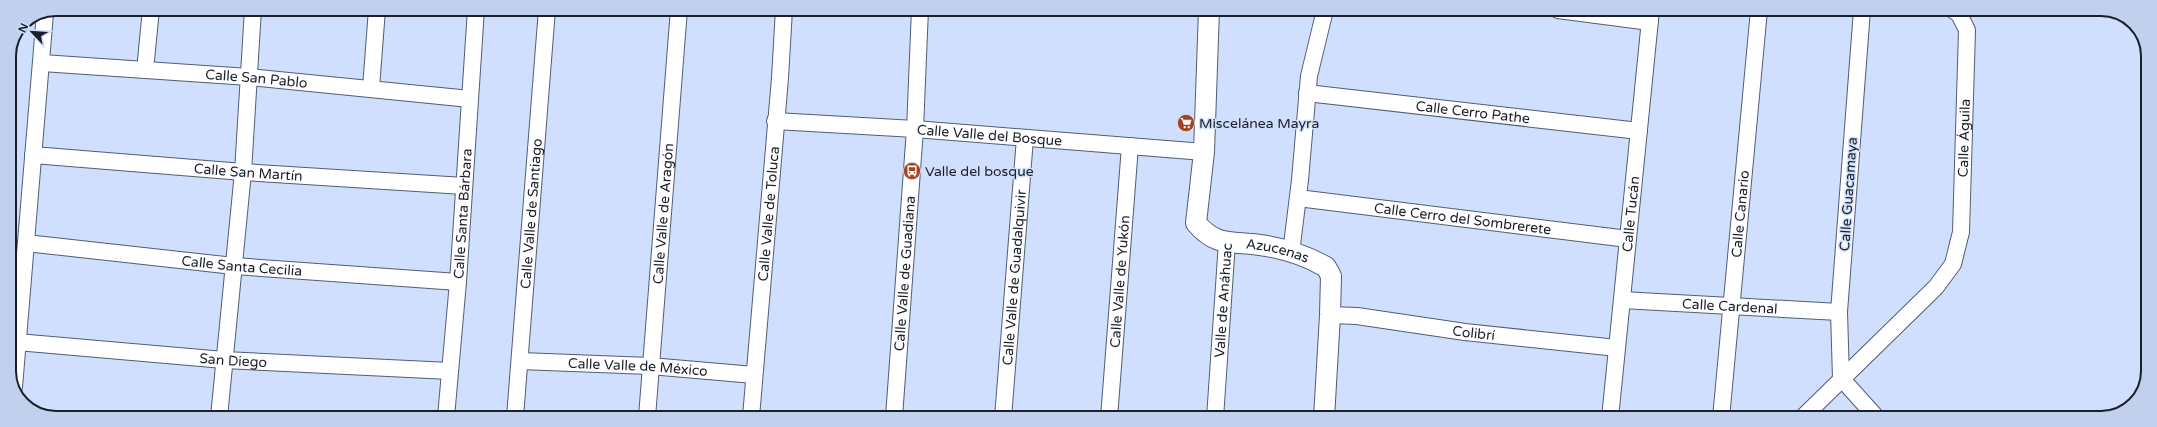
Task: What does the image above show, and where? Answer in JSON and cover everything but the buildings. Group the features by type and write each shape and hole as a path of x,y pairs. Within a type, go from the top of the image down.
{"street":[{"path":"145,70 150,16"},
{"path":"219,411 243,172 253,16"},
{"path":"371,88 376,16"},
{"name":"Calle Santa Bárbara","path":"447,411 458,282 476,16"},
{"name":"Calle Valle de Santiago","path":"516,411 546,16"},
{"name":"Calle Valle de Aragón","path":"647,411 678,16"},
{"name":"Calle Valle de Toluca","path":"751,411 775,121 780,78 784,16"},
{"name":"Calle Valle de Guadiana","path":"895,411 915,129 920,16"},
{"name":"Valle de Anáhuac","path":"1209,16 1204,152 1196,223 1205,235 1227,242 1215,411"},
{"path":"1290,252 1298,198 1309,76 1324,16"},
{"name":"Calle Tucán","path":"1611,411 1650,16"},
{"name":"Calle Canario","path":"1722,411 1758,16"},
{"name":"Calle Guacamaya","path":"1841,378 1839,312 1862,16"},
{"name":"Calle Águila","path":"1841,378 1936,287 1953,264 1961,232 1967,30 1958,16"},
{"path":"16,357 45,18"},
{"name":"Calle San Pablo","path":"42,63 249,77 470,99"},
{"name":"Calle Cerro Pathe","path":"1308,93 1639,131"},
{"name":"Calle Valle del Bosque","path":"775,121 915,129 1204,152"},
{"name":"Calle Valle de Guadalquivir","path":"1004,411 1025,138"},
{"name":"Calle Valle de Yukón","path":"1110,411 1130,146"},
{"name":"Calle San Martín","path":"33,155 243,172 464,186"},
{"name":"Calle Cerro del Sombrerete","path":"1298,198 1628,239"},
{"name":"Azucenas","path":"1227,242 1260,245 1290,252 1326,267 1330,276 1330,315"},
{"name":"Calle Santa Cecilia","path":"26,243 234,266 458,282"},
{"name":"Calle Cardenal","path":"1622,300 1839,312"},
{"path":"1324,411 1330,315"},
{"name":"Colibrí","path":"1330,315 1357,316 1465,332 1617,348"},
{"name":"San Diego","path":"17,342 224,360 450,371"},
{"name":"Calle Valle de México","path":"520,361 650,366 754,376"},
{"path":"1809,411 1841,378 1871,411"}],"place":[{"name":"Miscelánea Mayra","path":"1186,123"},
{"name":"Valle del bosque","path":"912,171"}]}
